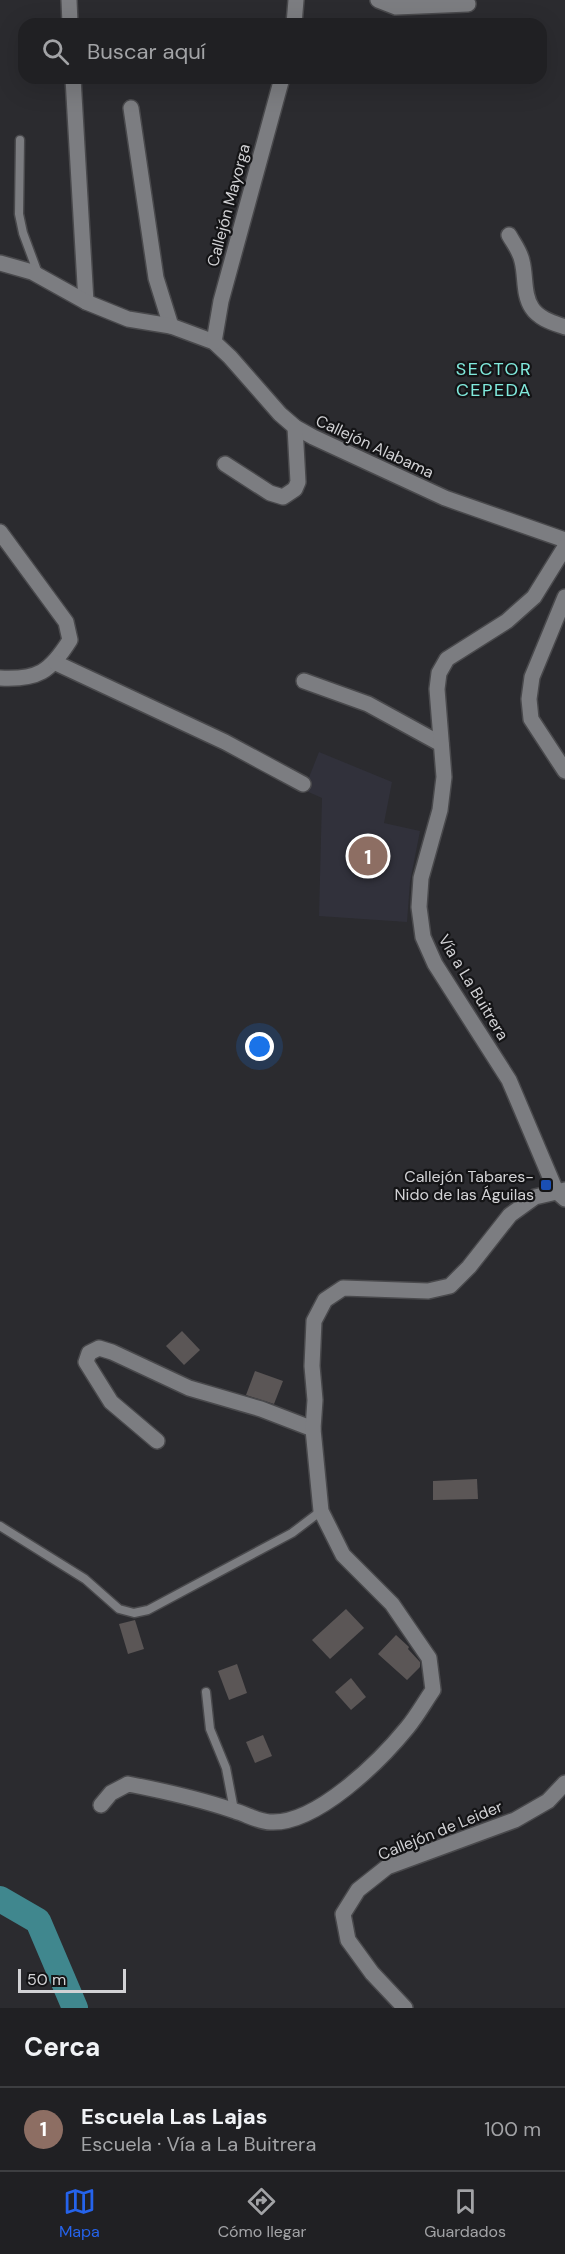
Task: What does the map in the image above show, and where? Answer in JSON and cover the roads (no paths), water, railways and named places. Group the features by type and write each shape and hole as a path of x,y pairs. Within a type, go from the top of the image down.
{"street":[{"path":"69,0 70,18"},
{"path":"294,18 296,0"},
{"path":"378,0 396,7 468,4"},
{"path":"74,84 86,302"},
{"name":"Callejón Mayorga","path":"214,342 221,301 280,84"},
{"path":"131,108 156,278 171,326"},
{"path":"509,235 523,263 527,293 532,308 541,317 565,327"},
{"name":"Callejón Alabama","path":"0,263 39,276 86,302 128,319 171,326 214,342 280,414 295,427 445,498 565,540"},
{"path":"225,464 270,493 283,496 295,489 298,482 295,427"},
{"path":"0,531 66,622 70,640 56,663 42,672 21,679 0,678"},
{"name":"Vía a La Buitrera","path":"562,1193 509,1080 435,964 423,937 419,907 420,878 440,810 444,777 437,689 439,673 447,659 507,621 534,597 565,547"},
{"path":"565,597 532,677 529,699 531,719 565,771"},
{"path":"56,663 225,742 303,784"},
{"path":"304,681 368,704 441,744"},
{"path":"101,1805 111,1793 128,1784 234,1810 269,1822 290,1820 324,1805 367,1771 407,1728 433,1690 429,1658 392,1604 344,1556 321,1510 313,1429 314,1322 325,1300 344,1288 428,1291 450,1286 469,1267 510,1215 535,1197 562,1193"},
{"path":"157,1442 111,1402 86,1362 89,1353 99,1348 112,1352 189,1388 261,1409 313,1429"},
{"name":"Callejón de Leider","path":"405,2008 372,1973 348,1940 343,1914 358,1890 387,1867 515,1820 549,1801 565,1783"}],"lane":[{"path":"20,140 19,214 23,233 39,276"},
{"path":"0,1526 85,1579 120,1609 134,1613 148,1610 292,1533 321,1510"},
{"path":"206,1692 210,1729 226,1768 234,1810"}],"waterway":[{"path":"0,1899 38,1921 75,2008"}],"place":[{"name":"Escuela Las Lajas","path":"368,856"},
{"name":"Callejón Tabares- Nido de las Águilas","path":"546,1185"}],"district":[{"name":"SECTOR CEPEDA","path":"494,379"}]}
